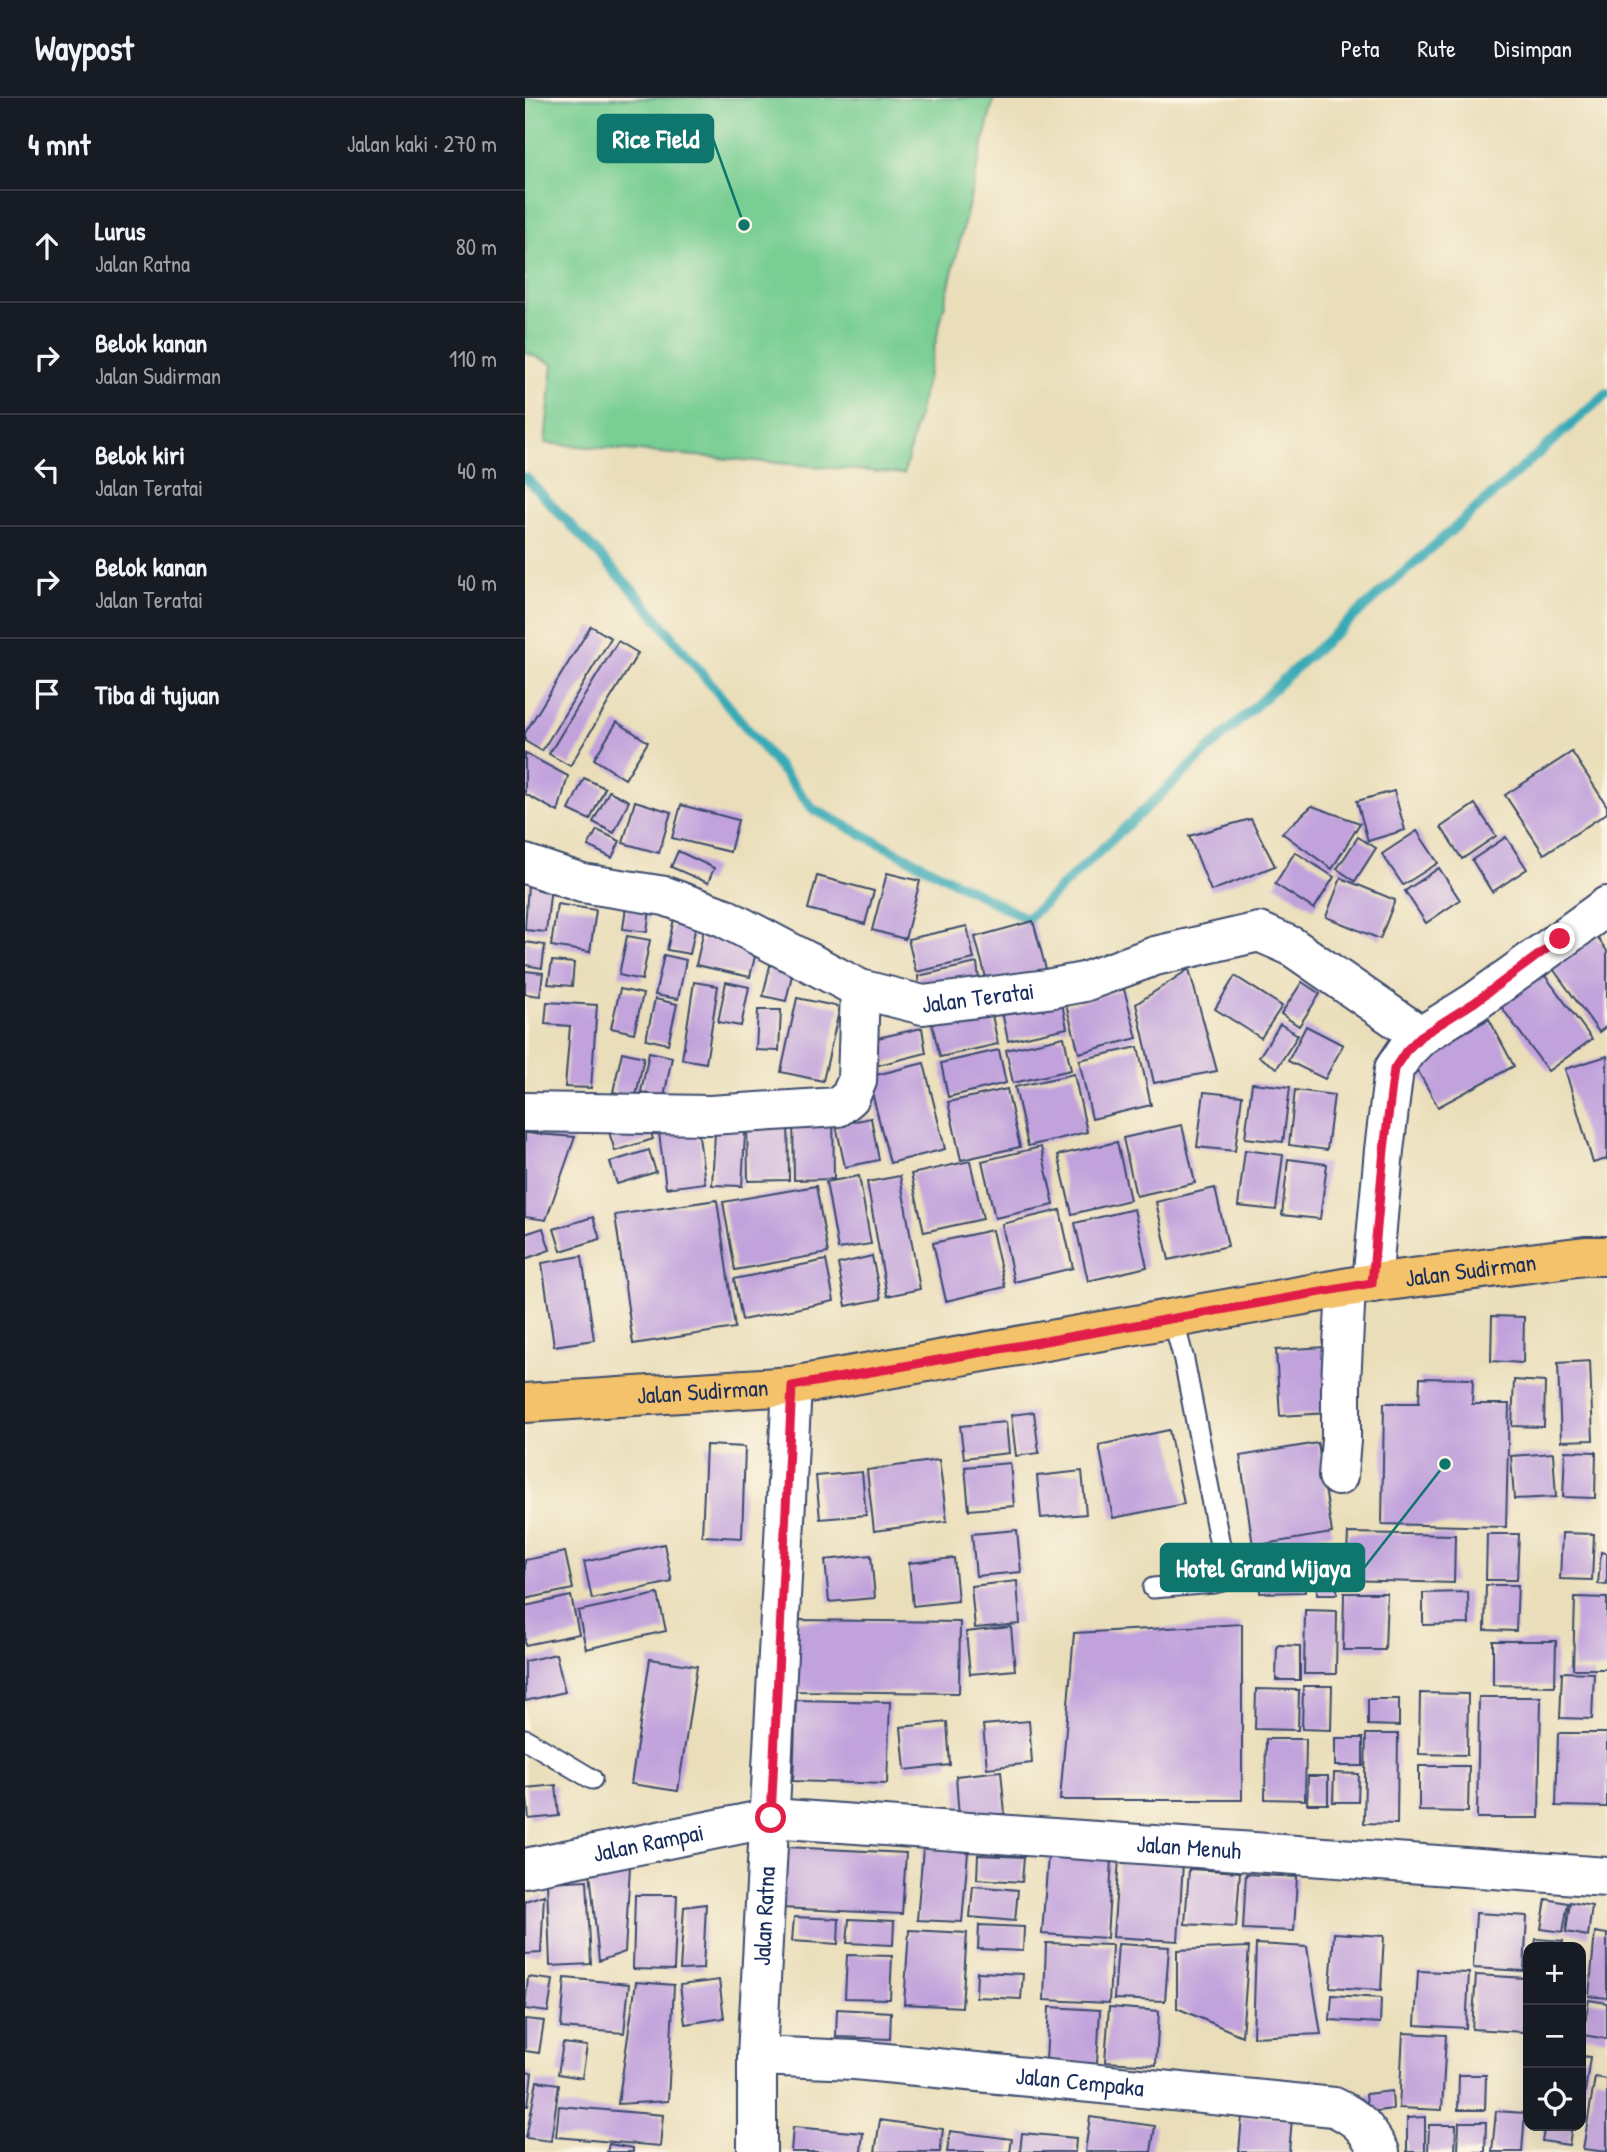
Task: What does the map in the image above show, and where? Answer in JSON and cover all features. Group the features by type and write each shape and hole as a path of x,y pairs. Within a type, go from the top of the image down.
{"main road":[{"name":"Jalan Sudirman","path":"525,1403 792,1386 1359,1286 1600,1254"}],"street":[{"name":"Jalan Teratai","path":"525,864 582,883 664,895 723,917 860,989 923,1005 1084,982 1155,956 1258,932 1291,946 1421,1036"},
{"path":"1338,1476 1341,1383 1384,1150 1394,1069 1406,1051 1421,1036 1475,1002 1607,906"},
{"path":"525,1112 709,1115 838,1107 850,1097 856,1081 860,989"},
{"name":"Jalan Ratna","path":"757,2152 757,2056 792,1386"},
{"name":"Jalan Rampai","path":"525,1868 771,1818"},
{"name":"Jalan Menuh","path":"771,1818 1607,1877"},
{"name":"Jalan Cempaka","path":"757,2056 855,2060 1334,2107 1350,2114 1364,2125 1380,2152"}],"lane":[{"path":"1153,1588 1214,1583 1222,1581 1226,1576 1184,1360 1173,1319"},
{"path":"525,1739 592,1779"}],"green space":[{"path":"525,98 994,98 904,474 545,443 553,364 525,352"}],"building":[{"path":"591,626 611,638 542,751 525,741 525,733"},
{"path":"618,641 638,653 570,766 549,754"},
{"path":"617,722 648,742 625,779 594,759"},
{"path":"1572,752 1607,806 1607,813 1544,854 1505,795"},
{"path":"525,753 568,776 558,812 525,794"},
{"path":"584,778 605,788 590,820 569,810"},
{"path":"609,791 629,801 614,833 593,822"},
{"path":"1394,791 1405,830 1368,841 1357,801"},
{"path":"635,801 671,812 659,853 623,843"},
{"path":"1475,804 1496,836 1462,859 1441,827"},
{"path":"681,805 738,820 730,852 672,838"},
{"path":"1312,806 1360,823 1332,869 1282,833"},
{"path":"1251,819 1275,866 1211,891 1189,836"},
{"path":"597,830 620,841 612,858 588,846"},
{"path":"1417,831 1438,863 1403,885 1382,854"},
{"path":"1358,837 1376,848 1355,881 1337,869"},
{"path":"1506,837 1527,869 1492,892 1472,860"},
{"path":"678,851 714,868 708,883 671,867"},
{"path":"1295,852 1334,877 1314,909 1275,884"},
{"path":"1439,868 1460,900 1426,923 1405,891"},
{"path":"887,873 920,881 905,939 872,930"},
{"path":"817,876 874,891 865,924 808,909"},
{"path":"1341,878 1395,900 1380,939 1326,917"},
{"path":"528,884 551,886 546,932 525,930"},
{"path":"557,904 596,910 590,952 551,946"},
{"path":"626,906 650,909 647,932 623,929"},
{"path":"676,910 698,915 690,954 667,950"},
{"path":"1033,921 1046,969 988,985 975,937"},
{"path":"705,925 756,952 750,977 696,965"},
{"path":"967,926 974,959 916,972 908,939"},
{"path":"1591,929 1607,951 1607,1026 1599,1032 1548,962"},
{"path":"627,936 650,940 642,980 619,975"},
{"path":"525,942 545,945 542,968 525,965"},
{"path":"664,955 686,960 678,999 655,995"},
{"path":"772,957 795,962 786,1001 763,996"},
{"path":"552,961 574,963 572,986 548,984"},
{"path":"977,963 980,988 920,1003 918,976"},
{"path":"1189,969 1217,1071 1154,1083 1136,1004"},
{"path":"1540,969 1592,1039 1548,1071 1497,1001"},
{"path":"525,971 543,973 540,996 525,994"},
{"path":"1235,976 1282,1006 1261,1038 1215,1009"},
{"path":"694,982 718,986 706,1063 682,1059"},
{"path":"726,982 749,987 741,1026 718,1022"},
{"path":"1302,982 1320,994 1299,1026 1281,1014"},
{"path":"620,989 643,994 634,1033 611,1028"},
{"path":"1124,989 1137,1038 1079,1053 1066,1005"},
{"path":"1060,994 1067,1028 1008,1041 1001,1007"},
{"path":"797,998 840,1007 823,1081 781,1072"},
{"path":"655,999 677,1004 668,1044 646,1039"},
{"path":"547,1002 597,1005 591,1088 565,1087 570,1026 545,1024"},
{"path":"758,1010 781,1010 779,1051 756,1050"},
{"path":"991,1010 998,1044 940,1057 932,1024"},
{"path":"1489,1019 1514,1066 1438,1107 1412,1060"},
{"path":"1280,1024 1298,1035 1277,1068 1259,1057"},
{"path":"1306,1026 1343,1045 1325,1079 1288,1061"},
{"path":"922,1028 926,1053 867,1068 864,1041"},
{"path":"1064,1037 1071,1070 1013,1083 1006,1050"},
{"path":"1138,1047 1151,1105 1092,1119 1079,1060"},
{"path":"999,1050 1006,1083 948,1097 941,1063"},
{"path":"622,1052 644,1057 636,1096 613,1092"},
{"path":"649,1052 672,1057 664,1097 641,1092"},
{"path":"1607,1056 1607,1159 1593,1163 1565,1069"},
{"path":"924,1063 945,1149 890,1163 868,1077"},
{"path":"1074,1074 1087,1132 1028,1146 1015,1087"},
{"path":"1252,1083 1290,1087 1283,1142 1245,1138"},
{"path":"1007,1089 1020,1147 961,1160 948,1102"},
{"path":"1295,1090 1334,1095 1327,1150 1289,1145"},
{"path":"1204,1092 1242,1096 1235,1151 1197,1147"},
{"path":"833,1112 834,1179 794,1180 793,1113"},
{"path":"788,1113 789,1180 748,1181 747,1114"},
{"path":"716,1116 746,1117 742,1186 712,1185"},
{"path":"646,1117 653,1139 615,1151 608,1129"},
{"path":"871,1118 879,1160 845,1167 836,1125"},
{"path":"697,1120 705,1183 666,1188 658,1125"},
{"path":"1182,1125 1195,1183 1136,1196 1123,1138"},
{"path":"525,1133 575,1137 546,1220 525,1217"},
{"path":"1117,1142 1130,1200 1072,1214 1058,1155"},
{"path":"1041,1147 1054,1205 995,1218 982,1161"},
{"path":"649,1150 656,1172 617,1184 610,1162"},
{"path":"1245,1150 1283,1155 1276,1210 1238,1206"},
{"path":"1288,1159 1327,1164 1320,1219 1282,1215"},
{"path":"970,1161 983,1219 924,1232 911,1174"},
{"path":"859,1176 871,1244 838,1249 826,1182"},
{"path":"900,1176 920,1289 887,1296 867,1182"},
{"path":"816,1186 828,1253 735,1270 723,1202"},
{"path":"1215,1188 1228,1246 1169,1260 1156,1202"},
{"path":"717,1200 735,1328 633,1344 615,1215"},
{"path":"1134,1209 1147,1267 1088,1281 1075,1223"},
{"path":"1060,1210 1073,1268 1014,1282 1002,1224"},
{"path":"593,1217 600,1239 561,1251 554,1229"},
{"path":"543,1228 550,1250 525,1259 525,1234"},
{"path":"992,1230 1005,1287 946,1301 933,1243"},
{"path":"582,1256 594,1340 554,1346 542,1263"},
{"path":"872,1256 881,1299 846,1306 838,1264"},
{"path":"826,1260 834,1301 742,1320 734,1279"},
{"path":"1492,1316 1524,1317 1523,1363 1491,1361"},
{"path":"1326,1347 1329,1413 1280,1416 1276,1350"},
{"path":"1590,1361 1593,1440 1561,1441 1558,1363"},
{"path":"1420,1378 1473,1379 1472,1404 1509,1404 1506,1527 1382,1524 1384,1403 1419,1403"},
{"path":"1514,1380 1545,1382 1544,1427 1512,1426"},
{"path":"1034,1412 1039,1453 1016,1456 1011,1415"},
{"path":"1006,1422 1009,1453 964,1458 960,1426"},
{"path":"1169,1430 1184,1504 1113,1518 1099,1445"},
{"path":"1318,1443 1332,1533 1253,1546 1240,1456"},
{"path":"706,1445 745,1447 742,1538 702,1536"},
{"path":"1565,1451 1596,1452 1595,1498 1563,1497"},
{"path":"1553,1453 1556,1497 1514,1499 1511,1456"},
{"path":"939,1460 947,1521 874,1531 867,1470"},
{"path":"1010,1463 1014,1506 969,1510 965,1467"},
{"path":"1082,1471 1086,1514 1041,1518 1037,1476"},
{"path":"862,1472 866,1515 820,1519 816,1476"},
{"path":"1017,1530 1021,1572 976,1576 972,1534"},
{"path":"1348,1533 1455,1535 1454,1583 1346,1580"},
{"path":"1562,1533 1594,1534 1592,1580 1560,1579"},
{"path":"1487,1534 1519,1534 1517,1580 1486,1580"},
{"path":"664,1544 672,1582 592,1599 584,1562"},
{"path":"565,1552 573,1589 525,1599 525,1560"},
{"path":"1601,1552 1607,1553 1607,1585 1598,1584"},
{"path":"871,1555 875,1598 829,1602 825,1560"},
{"path":"954,1558 958,1601 913,1606 909,1563"},
{"path":"1305,1560 1305,1592 1260,1593 1259,1561"},
{"path":"1317,1564 1337,1564 1337,1594 1317,1594"},
{"path":"1017,1581 1020,1624 975,1628 971,1586"},
{"path":"1486,1585 1518,1585 1516,1631 1485,1630"},
{"path":"1468,1592 1469,1624 1423,1625 1423,1593"},
{"path":"1344,1593 1387,1593 1385,1650 1343,1650"},
{"path":"658,1594 666,1631 586,1649 578,1611"},
{"path":"571,1596 579,1634 525,1645 525,1606"},
{"path":"1575,1597 1607,1598 1607,1669 1573,1669"},
{"path":"1305,1610 1337,1611 1336,1674 1304,1674"},
{"path":"797,1620 960,1622 959,1693 796,1691"},
{"path":"1242,1624 1242,1800 1060,1800 1074,1633"},
{"path":"1011,1627 1015,1670 970,1674 966,1632"},
{"path":"1493,1641 1556,1641 1555,1686 1493,1685"},
{"path":"1277,1645 1300,1646 1300,1680 1276,1680"},
{"path":"556,1654 565,1692 525,1701 525,1661"},
{"path":"650,1659 697,1666 678,1791 631,1784"},
{"path":"1562,1672 1594,1673 1592,1719 1560,1718"},
{"path":"1303,1686 1332,1686 1331,1730 1302,1729"},
{"path":"1256,1689 1299,1690 1298,1730 1255,1729"},
{"path":"1420,1693 1468,1694 1467,1755 1419,1754"},
{"path":"1479,1697 1541,1697 1539,1818 1477,1818"},
{"path":"1368,1699 1399,1699 1399,1726 1368,1725"},
{"path":"796,1700 890,1702 887,1784 793,1781"},
{"path":"1029,1721 1032,1763 987,1768 983,1725"},
{"path":"947,1722 950,1765 905,1770 901,1727"},
{"path":"1558,1733 1607,1733 1607,1807 1556,1806"},
{"path":"1366,1734 1398,1734 1397,1824 1364,1823"},
{"path":"1335,1738 1363,1738 1363,1766 1335,1766"},
{"path":"1266,1739 1306,1739 1305,1800 1265,1799"},
{"path":"1419,1766 1469,1766 1468,1812 1419,1811"},
{"path":"1001,1771 1005,1814 959,1818 956,1776"},
{"path":"1334,1773 1359,1774 1358,1802 1333,1802"},
{"path":"1308,1776 1328,1776 1328,1804 1307,1804"},
{"path":"556,1785 559,1816 529,1819 526,1788"},
{"path":"785,1847 906,1853 902,1914 781,1908"},
{"path":"923,1848 968,1852 962,1922 917,1920"},
{"path":"978,1855 1024,1857 1022,1882 977,1879"},
{"path":"1048,1856 1112,1860 1107,1938 1042,1934"},
{"path":"1119,1859 1183,1863 1178,1941 1113,1937"},
{"path":"630,1866 625,1952 599,1961 590,1871"},
{"path":"1189,1869 1240,1872 1236,1927 1185,1924"},
{"path":"1246,1874 1297,1877 1294,1931 1243,1929"},
{"path":"587,1880 591,1964 550,1966 547,1882"},
{"path":"973,1886 1018,1890 1015,1921 970,1917"},
{"path":"544,1895 541,1953 525,1954 525,1901"},
{"path":"635,1895 677,1895 674,1970 633,1969"},
{"path":"1546,1899 1568,1903 1563,1932 1541,1929"},
{"path":"1570,1902 1592,1906 1588,1936 1566,1932"},
{"path":"706,1904 703,1969 680,1970 684,1907"},
{"path":"1476,1913 1527,1916 1526,1942 1523,1942 1523,1971 1473,1968"},
{"path":"794,1917 839,1919 838,1944 792,1941"},
{"path":"849,1919 894,1921 893,1945 847,1943"},
{"path":"979,1925 1024,1927 1023,1951 978,1949"},
{"path":"909,1930 967,1933 962,2007 904,2004"},
{"path":"1595,1932 1607,1934 1607,1998 1589,1996"},
{"path":"1334,1933 1384,1936 1381,1990 1330,1987"},
{"path":"1536,1939 1563,1941 1563,1942 1536,1942"},
{"path":"1046,1943 1112,1945 1109,2003 1044,2000"},
{"path":"1118,1944 1169,1947 1165,2001 1114,1999"},
{"path":"1256,1944 1307,1947 1321,2034 1253,2037"},
{"path":"1249,1947 1242,2036 1177,2008 1177,1950"},
{"path":"847,1955 892,1956 890,1999 845,1998"},
{"path":"1418,1971 1469,1973 1466,2028 1415,2025"},
{"path":"977,1972 1023,1974 1021,1999 976,1997"},
{"path":"1476,1975 1523,1978 1523,2032 1472,2029"},
{"path":"528,1977 553,1980 548,2012 525,2009"},
{"path":"565,1978 629,1984 624,2033 561,2028"},
{"path":"719,1980 724,2018 685,2024 680,1985"},
{"path":"636,1982 674,1985 668,2101 618,2104"},
{"path":"1332,1995 1381,1998 1380,2023 1330,2020"},
{"path":"1589,2000 1607,2003 1607,2039 1586,2036"},
{"path":"1049,2007 1100,2010 1097,2064 1046,2061"},
{"path":"1109,2007 1159,2011 1156,2065 1105,2062"},
{"path":"837,2009 891,2012 890,2039 836,2037"},
{"path":"525,2019 544,2021 539,2053 525,2051"},
{"path":"1403,2033 1446,2035 1442,2110 1399,2108"},
{"path":"563,2043 587,2046 582,2078 558,2074"},
{"path":"1586,2057 1590,2057 1586,2085"},
{"path":"525,2072 532,2073 528,2106 525,2105"},
{"path":"1459,2075 1486,2075 1485,2110 1458,2110"},
{"path":"1595,2077 1607,2079 1607,2152 1583,2149"},
{"path":"537,2081 559,2084 551,2141 526,2138"},
{"path":"1392,2091 1393,2109 1368,2112 1366,2094"},
{"path":"559,2106 663,2115 660,2146 556,2137"},
{"path":"1496,2111 1523,2113 1522,2152 1492,2152"},
{"path":"1242,2116 1292,2119 1289,2152 1239,2152"},
{"path":"1090,2117 1155,2126 1151,2152 1085,2152"},
{"path":"1425,2117 1425,2152 1407,2152 1407,2118"},
{"path":"880,2120 943,2129 940,2152 875,2152"},
{"path":"1459,2122 1486,2122 1485,2152 1458,2152"},
{"path":"1429,2125 1456,2125 1455,2152 1428,2152"},
{"path":"793,2127 863,2133 861,2152 791,2152"},
{"path":"950,2131 1012,2139 1010,2152 947,2152"},
{"path":"1544,2131 1571,2131 1569,2145 1542,2141"},
{"path":"1022,2133 1076,2138 1075,2152 1020,2152"},
{"path":"609,2144 633,2148 633,2152 607,2152"}],"waterway":[{"path":"525,477 642,600 813,809 1027,919 1298,666 1607,393"}],"place":[{"name":"Rice Field","path":"744,225"},
{"name":"Hotel Grand Wijaya","path":"1445,1464"}],"route":[{"path":"771,1818 792,1386 1372,1283 1394,1069 1406,1051 1421,1036 1475,1002 1560,939"}]}
